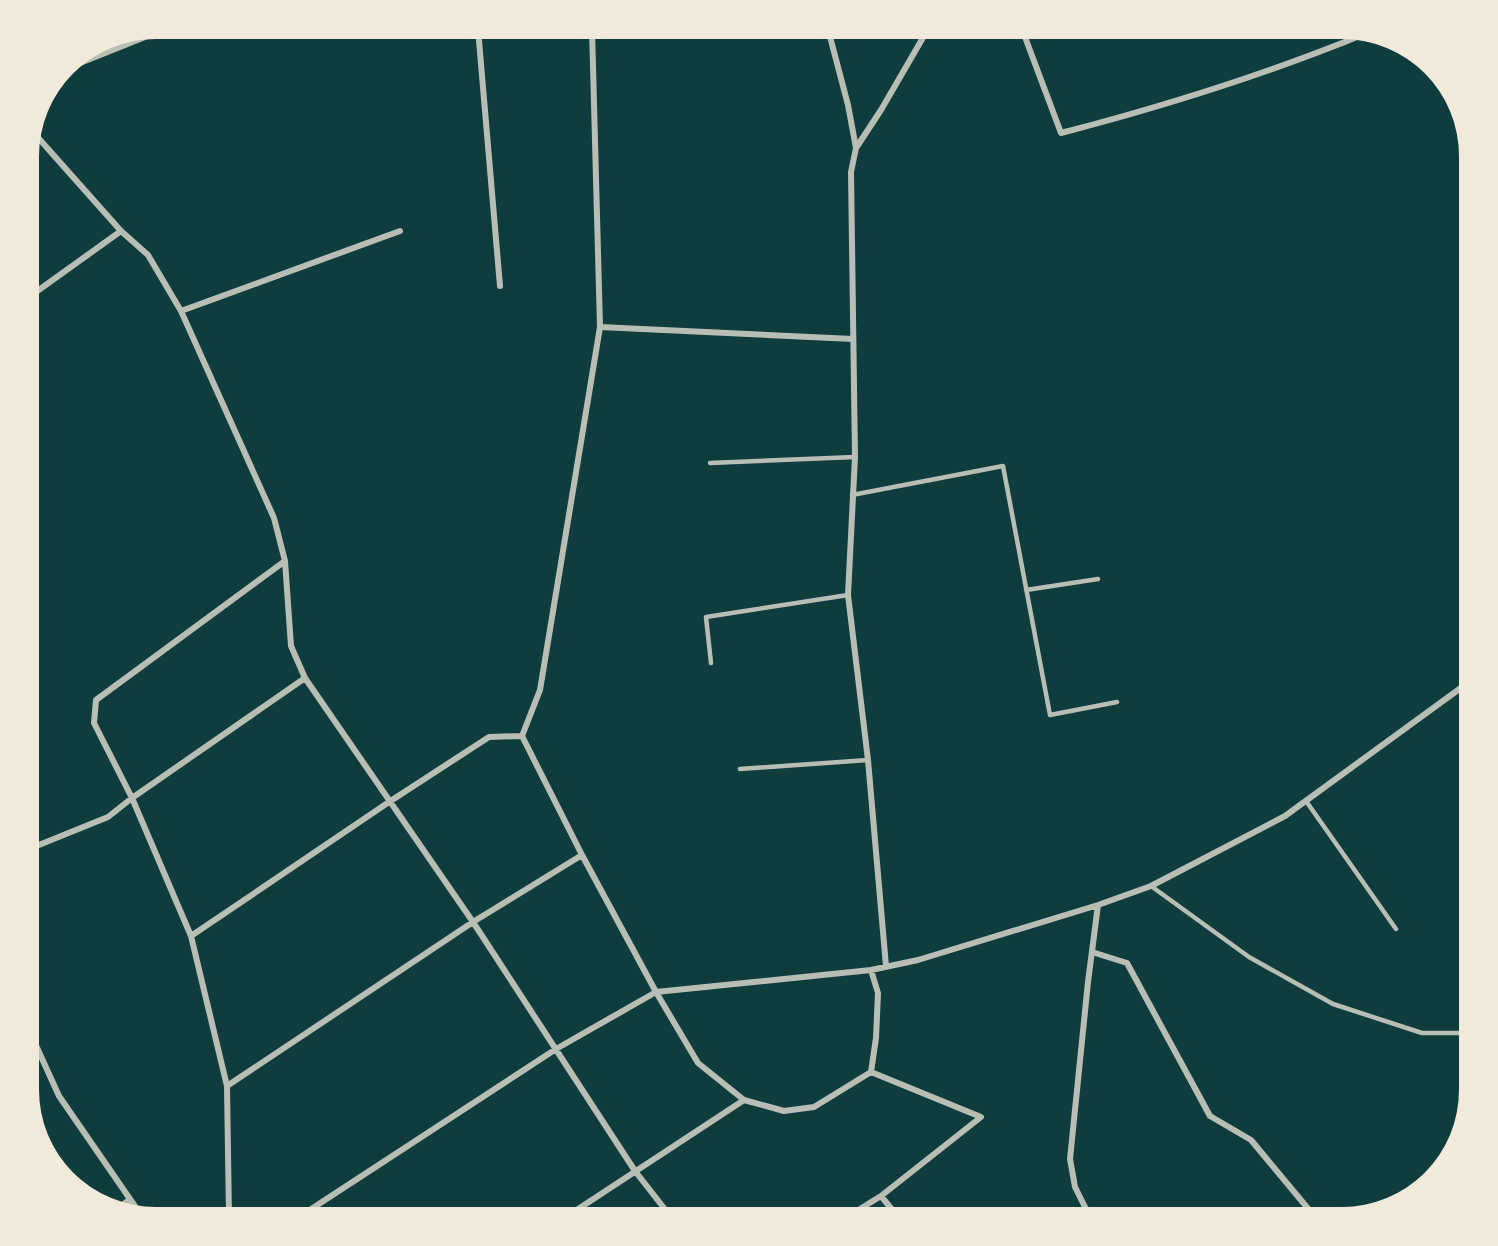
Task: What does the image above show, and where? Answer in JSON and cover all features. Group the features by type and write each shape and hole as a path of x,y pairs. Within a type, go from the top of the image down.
{"street":[{"path":"479,39 500,286"},
{"path":"592,39 600,327 540,690 522,736 582,855 656,992 698,1063 744,1100 784,1111 814,1107 871,1072"},
{"path":"831,39 848,105 856,148"},
{"path":"886,966 868,760 848,595 855,457 851,172 856,148 922,39"},
{"path":"1026,39 1061,134 1142,112 1274,69 1350,40"},
{"path":"40,140 121,231 148,255 181,311 274,518 285,561 291,646 305,678 473,922 635,1171 662,1207"},
{"path":"39,290 121,231"},
{"path":"181,311 400,231"},
{"path":"600,327 853,339"},
{"path":"229,1207 227,1086 191,936 132,798 94,723 96,700 285,561"},
{"path":"39,845 108,817 305,678"},
{"path":"316,1207 556,1048 656,992 871,970 918,960 1098,905 1151,886 1286,816 1459,690"},
{"path":"191,936 389,801 489,737 522,736"},
{"path":"227,1086 473,922 582,855"},
{"path":"1085,1207 1075,1187 1070,1159 1098,905"},
{"path":"1092,952 1127,963 1210,1116 1251,1140 1307,1207"},
{"path":"871,970 878,993 876,1038 871,1072"},
{"path":"39,1052 59,1096 134,1205"},
{"path":"864,1207 981,1117 871,1072"},
{"path":"582,1207 744,1100"},
{"path":"881,1196 890,1207"},
{"path":"125,1203 130,1199"}],"lane":[{"path":"710,463 855,457"},
{"path":"852,495 1003,466 1050,715 1118,702"},
{"path":"1026,590 1098,579"},
{"path":"711,663 706,617 848,595"},
{"path":"740,769 868,760"},
{"path":"1306,801 1396,929"},
{"path":"1151,886 1249,957 1333,1004 1422,1033 1459,1033"}]}
